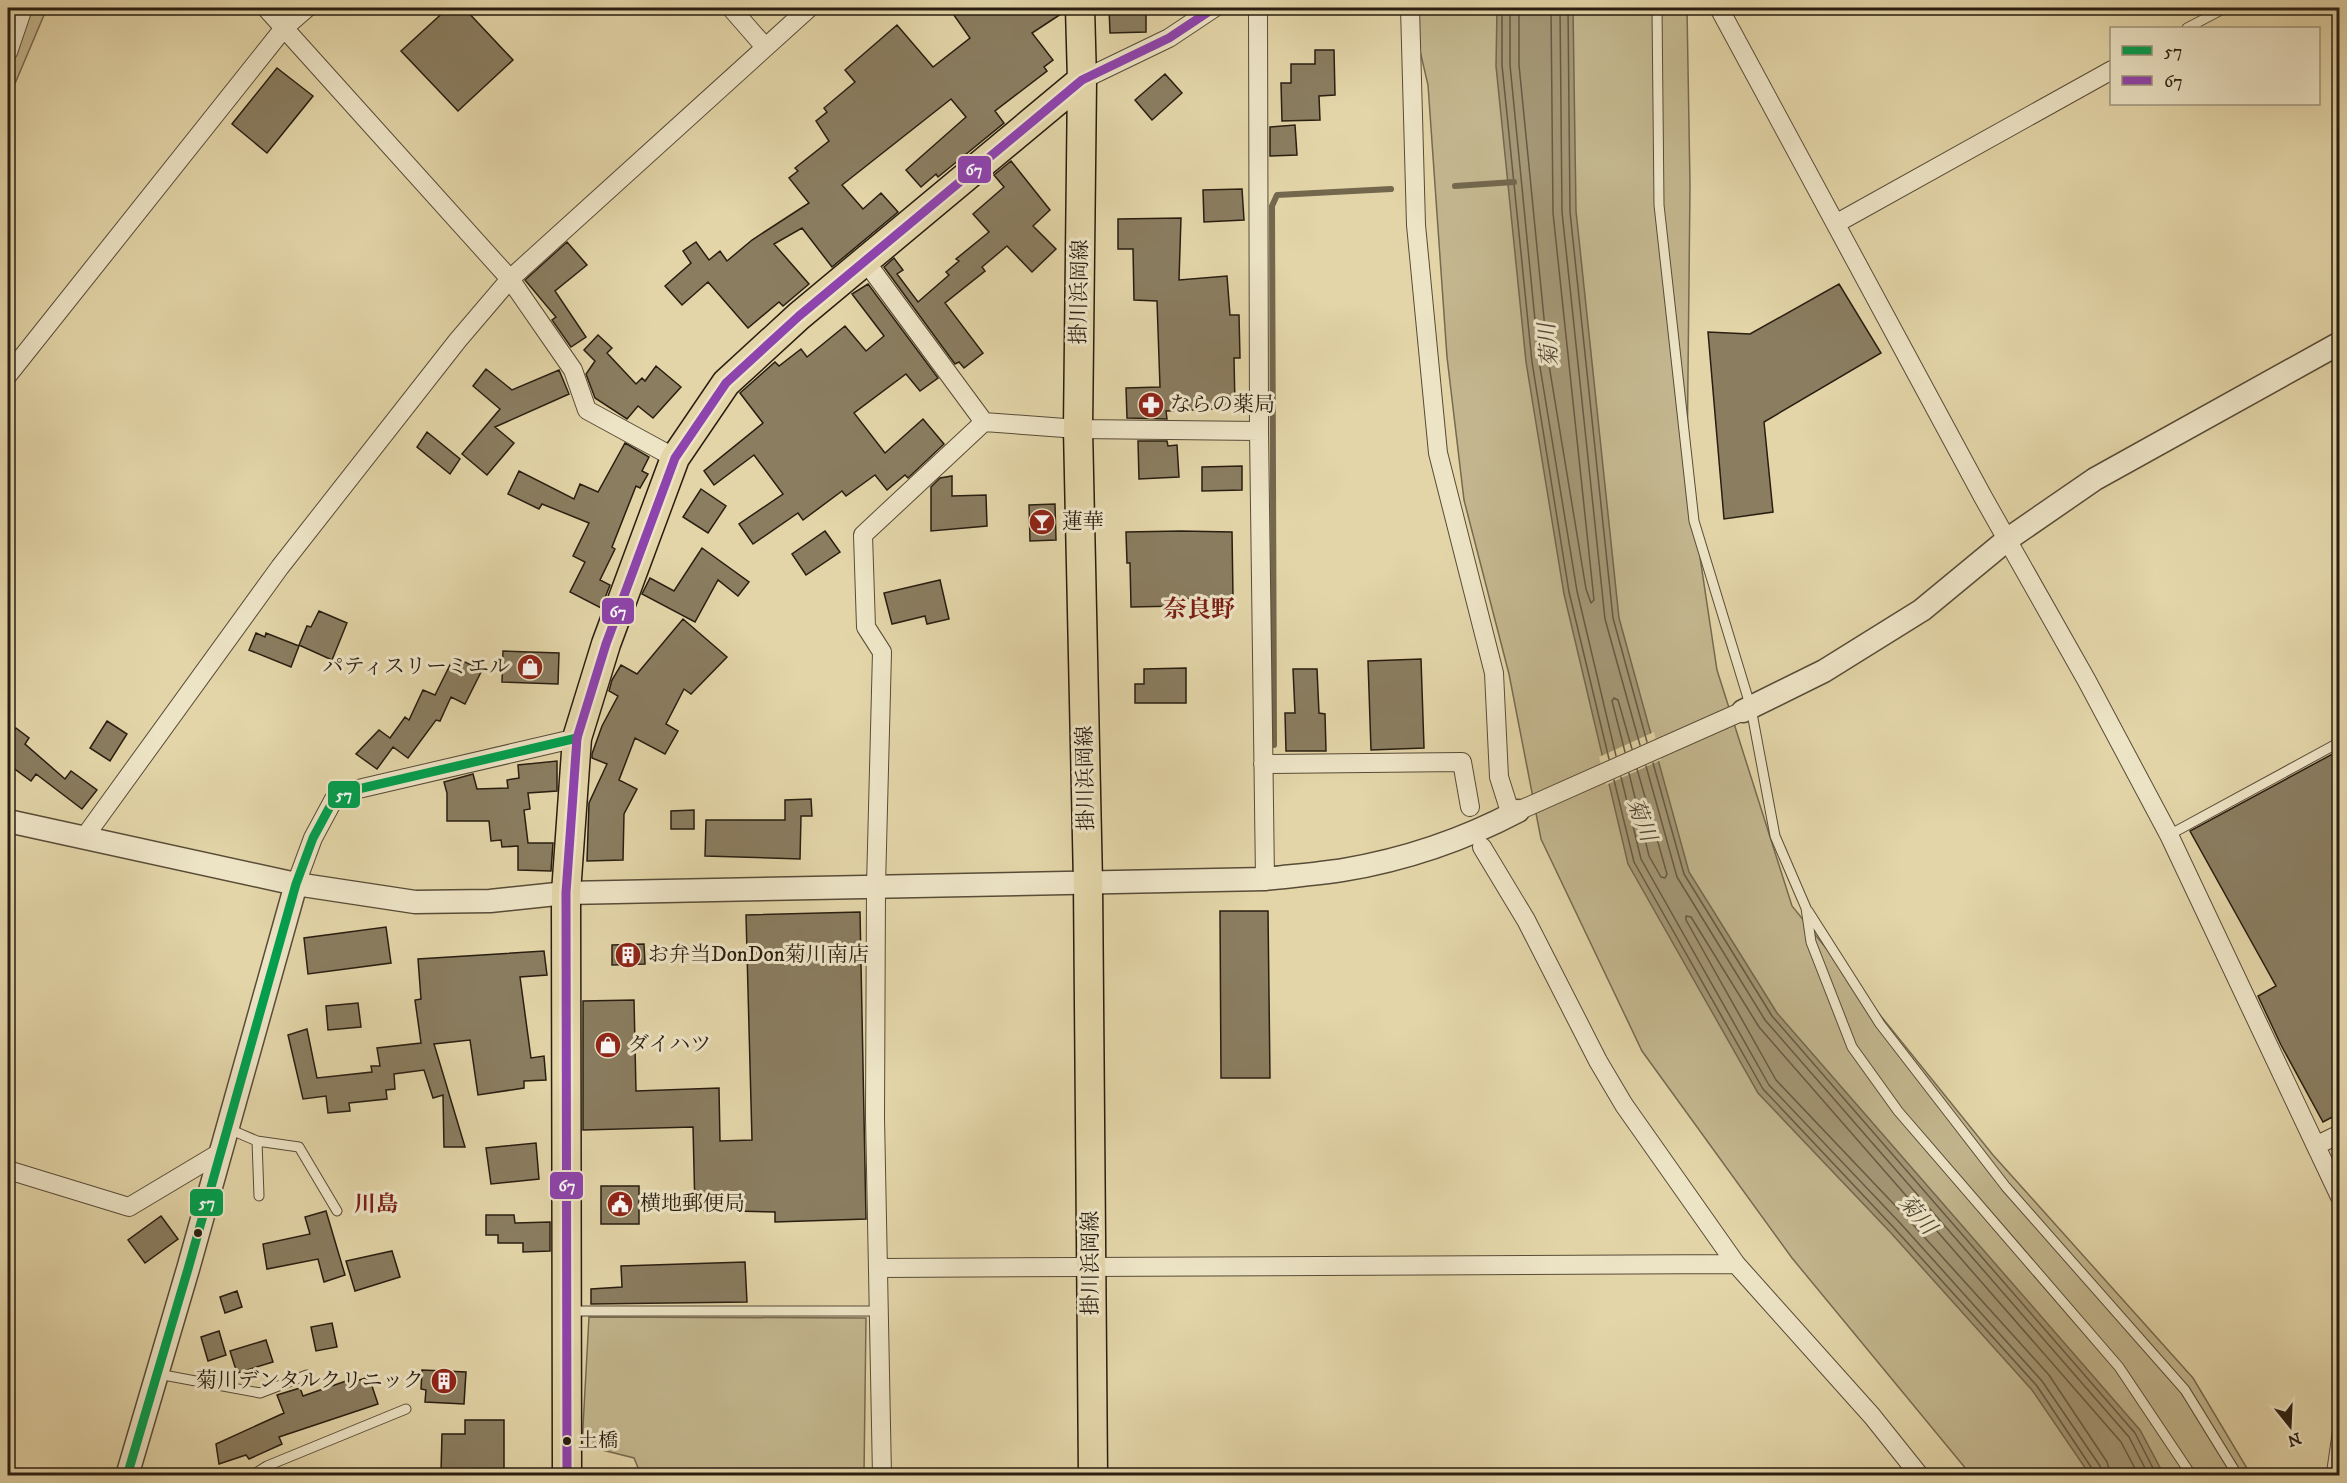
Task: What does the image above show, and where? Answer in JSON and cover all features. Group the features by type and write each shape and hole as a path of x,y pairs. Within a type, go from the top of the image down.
{"main road":[{"name":"掛川浜岡線","path":"1080,8 1082,80 1078,429 1088,883 1093,1476"},
{"path":"567,1476 566,893 577,738 606,644 675,458 726,383 798,316 866,262 1082,80"}],"street":[{"path":"8,52 23,8"},
{"path":"266,8 510,279 573,370 587,410 675,458"},
{"path":"8,375 284,28 306,8"},
{"path":"731,8 765,47"},
{"path":"83,839 280,567 458,340 510,279 809,8"},
{"path":"1082,80 1169,39 1214,8"},
{"path":"1258,8 1259,431 1265,879"},
{"path":"1410,8 1416,225 1438,453 1494,673 1499,777 1514,813"},
{"path":"1719,8 2169,835 2340,1197"},
{"path":"1837,223 2110,71"},
{"path":"866,262 984,422"},
{"path":"8,821 296,884 415,902 490,901 566,893 1265,879 1344,870 1402,856 1471,833 1747,710 1824,671 1922,610 2008,539 2095,479 2340,343"},
{"path":"882,1476 880,1268 875,1118 876,886 882,652 866,627 863,535 984,422 1078,429 1259,431"},
{"path":"127,1476 228,1129 296,884 313,838 334,799 354,790 577,738"},
{"path":"1263,764 1462,762 1470,807"},
{"path":"1482,847 1526,920 1598,1061 1624,1105 1736,1264 1872,1416 1920,1476"},
{"path":"2317,1145 2340,1134"},
{"path":"8,1170 129,1207 221,1152"},
{"path":"880,1268 1736,1264"}],"lane":[{"path":"1657,8 1659,205 1694,521 1747,710 1775,836 1806,908 1880,1024 2006,1187 2186,1390 2238,1476"},
{"path":"2189,27 2225,8"},
{"path":"2169,835 2340,742"},
{"path":"1806,908 1811,942 1852,1047 1898,1111 2119,1367 2192,1476"},
{"path":"228,1129 257,1142 299,1147 337,1211"},
{"path":"257,1142 259,1196"},
{"path":"567,1311 880,1311"},
{"path":"157,1374 261,1393 307,1375"},
{"path":"251,1476 267,1466 406,1409"},
{"path":"2331,1476 2340,1414"}],"shaded area":[{"path":"8,8 47,8 8,100"},
{"path":"1410,8 1687,8 1690,185 1687,471 1717,670 1792,906 1993,1155 2193,1378 2251,1475 1971,1475 1792,1258 1642,1051 1541,839 1509,674 1464,500 1447,357 1428,85"},
{"path":"589,1317 866,1318 864,1475 641,1475 634,1458 582,1445"}],"water":[{"name":"菊川","path":"1497,8 1573,8 1576,211 1619,618 1689,872 1777,1013 2140,1430 2164,1475 2090,1475 2032,1390 1891,1233 1758,1093 1628,864 1564,594 1526,362 1496,66"}],"pier":[{"path":"1654,732 1661,760 1606,785 1599,757"}],"building":[{"path":"448,8 464,8 513,60 458,111 401,51"},
{"path":"949,8 1064,8 1064,12 1032,33 1053,60 1044,67 1047,71 995,111 1004,123 938,177 936,174 921,187 906,170 966,117 951,99 842,185 863,209 881,193 898,212 832,267 802,228 774,244 809,284 783,306 779,302 748,328 708,282 682,305 665,286 691,263 683,251 696,242 709,260 720,251 727,261 752,240 809,203 789,178 798,171 795,168 829,141 816,121 827,112 824,108 855,82 845,70 897,25 933,67 970,38"},
{"path":"1109,8 1146,8 1146,32 1110,33"},
{"path":"1315,50 1334,50 1335,95 1319,96 1320,120 1282,121 1281,83 1291,83 1291,64 1315,64"},
{"path":"277,68 313,96 267,153 232,124"},
{"path":"1165,74 1182,93 1152,120 1135,100"},
{"path":"1295,125 1297,155 1270,156 1270,127"},
{"path":"1011,161 1050,210 1033,226 1056,249 1032,272 1007,246 982,267 985,271 945,303 983,353 964,368 959,362 955,364 884,267 894,258 903,270 897,274 918,302 949,275 946,272 959,261 956,259 989,232 973,214 1004,187 994,175"},
{"path":"1242,189 1244,220 1204,222 1203,190"},
{"path":"1181,218 1179,280 1227,276 1230,315 1239,315 1240,358 1234,358 1235,408 1166,411 1167,419 1127,418 1126,388 1160,387 1157,301 1134,300 1133,249 1118,249 1118,219"},
{"path":"567,242 587,265 555,291 586,337 571,347 552,320 556,317 525,280"},
{"path":"868,284 938,378 920,391 906,374 854,413 885,453 923,419 944,444 908,478 905,475 887,490 875,475 846,496 842,491 803,520 798,513 753,544 739,524 783,494 754,455 714,485 704,471 763,423 740,393 775,362 779,366 801,349 807,357 845,326 866,351 884,336 852,294"},
{"path":"1839,284 1881,353 1764,422 1773,512 1724,519 1708,332 1750,334"},
{"path":"598,335 612,348 607,353 636,384 642,378 645,381 656,366 681,387 653,418 638,406 627,419 595,398 586,374 595,361 584,350"},
{"path":"486,369 512,390 559,370 569,394 495,427 514,443 487,475 462,454 500,409 473,386"},
{"path":"427,432 460,459 450,474 417,447"},
{"path":"1138,441 1167,441 1168,446 1177,445 1179,477 1139,479"},
{"path":"625,443 649,457 642,471 648,474 640,488 636,486 612,547 615,549 600,580 610,585 601,608 570,592 585,562 573,556 589,523 542,504 539,509 508,494 519,471 574,499 580,484 598,492"},
{"path":"1242,466 1242,490 1202,491 1202,467"},
{"path":"952,476 952,496 986,495 987,526 931,531 931,487 940,478"},
{"path":"701,489 726,506 708,533 683,517"},
{"name":"蓮華","path":"1055,504 1056,540 1030,541 1029,505"},
{"path":"825,531 840,552 806,575 792,554"},
{"path":"1126,532 1232,532 1233,597 1179,599 1179,606 1131,607 1130,563 1127,563"},
{"path":"702,548 749,582 738,596 718,580 695,622 642,594 650,578 674,591"},
{"path":"940,580 949,619 927,624 925,616 892,624 884,593"},
{"path":"319,611 347,623 332,660 299,645 307,626 311,627"},
{"path":"683,619 727,657 691,694 684,689 666,724 678,731 665,754 635,738 619,780 637,789 624,814 623,860 587,861 589,803 607,764 592,758 592,754 602,726 618,696 609,691 612,680 621,665 637,674"},
{"path":"256,633 265,637 266,633 299,646 291,667 249,650"},
{"name":"パティスリーミエル","path":"503,651 559,653 558,684 502,682"},
{"path":"454,657 482,670 465,704 451,697 440,721 436,720 408,758 393,747 377,769 356,754 379,730 390,738 405,717 409,720 423,690 435,695"},
{"path":"1421,659 1424,748 1371,750 1368,661"},
{"path":"1186,668 1186,703 1135,703 1135,684 1144,684 1144,669"},
{"path":"1293,669 1317,669 1319,713 1325,714 1326,751 1286,751 1285,713 1295,713"},
{"path":"107,721 127,734 110,761 90,748"},
{"path":"16,728 29,738 25,744 65,779 71,771 97,790 82,809 36,774 31,781 8,764 8,738"},
{"path":"2340,750 2340,1113 2323,1122 2281,1045 2258,996 2276,986 2190,831"},
{"path":"557,761 557,791 528,793 530,809 524,810 528,843 553,843 551,871 518,870 518,846 502,847 501,840 491,841 489,821 447,821 447,793 444,782 473,774 477,789 508,788 507,780 519,778 518,765"},
{"path":"811,799 812,816 801,816 800,859 705,856 706,820 785,820 785,800"},
{"path":"694,810 694,829 671,829 671,811"},
{"path":"1220,911 1268,911 1270,1078 1221,1078"},
{"path":"860,912 866,1219 775,1222 775,1212 695,1210 693,1127 583,1130 583,1001 634,1000 636,1091 719,1088 720,1141 752,1140 746,915"},
{"path":"386,927 391,963 308,974 304,938"},
{"name":"お弁当DonDon菊川南店","path":"644,944 645,964 612,965 612,945"},
{"path":"544,951 547,975 520,977 531,1058 544,1056 546,1080 524,1081 524,1088 478,1095 470,1040 434,1044 465,1147 444,1147 443,1095 433,1098 424,1070 394,1074 395,1089 386,1090 387,1099 349,1103 350,1111 328,1113 326,1096 303,1099 288,1035 307,1029 317,1078 372,1072 371,1066 380,1066 377,1048 421,1043 415,1000 421,999 418,959"},
{"path":"358,1003 361,1027 328,1030 326,1006"},
{"path":"536,1143 539,1179 491,1184 486,1148"},
{"path":"601,1186 639,1186 639,1224 601,1224"},
{"path":"326,1211 345,1275 324,1282 318,1259 267,1269 263,1244 310,1234 305,1217"},
{"path":"486,1215 514,1215 515,1223 550,1222 550,1251 523,1252 523,1243 498,1243 498,1235 486,1235"},
{"path":"161,1216 178,1239 145,1263 128,1240"},
{"path":"392,1251 400,1277 355,1291 346,1261"},
{"path":"745,1262 747,1302 591,1304 591,1289 622,1287 621,1266"},
{"path":"237,1291 242,1307 225,1313 220,1297"},
{"path":"332,1323 337,1347 316,1351 311,1327"},
{"path":"219,1331 226,1355 208,1361 201,1337"},
{"path":"266,1340 273,1362 237,1373 230,1351"},
{"name":"菊川デンタルクリニック","path":"422,1370 466,1372 464,1404 425,1402 426,1390 421,1389"},
{"path":"369,1377 378,1404 279,1437 282,1444 249,1459 246,1455 219,1464 216,1444 284,1413 277,1395 300,1388 303,1396 349,1380 350,1383"},
{"path":"465,1420 504,1420 504,1472 441,1472 442,1434 465,1434"}],"waterway":[{"path":"1455,186 1514,182"},
{"path":"1274,745 1272,206 1277,195 1391,189"}],"transit line":[{"name":"67","path":"567,1476 566,893 577,738 606,644 675,458 726,383 799,316 1082,80 1169,38 1214,8"},
{"name":"57","path":"127,1476 188,1269 296,884 313,838 334,799 354,790 577,738"}],"place":[{"name":"ならの薬局","path":"1151,405"},
{"name":"蓮華","path":"1042,522"},
{"name":"パティスリーミエル","path":"530,667"},
{"name":"お弁当DonDon菊川南店","path":"628,955"},
{"name":"ダイハツ","path":"608,1045"},
{"name":"横地郵便局","path":"620,1204"},
{"name":"菊川デンタルクリニック","path":"444,1381"},
{"name":"土橋","path":"567,1441"}],"district":[{"name":"奈良野","path":"1199,610"},
{"name":"川島","path":"376,1204"}]}
